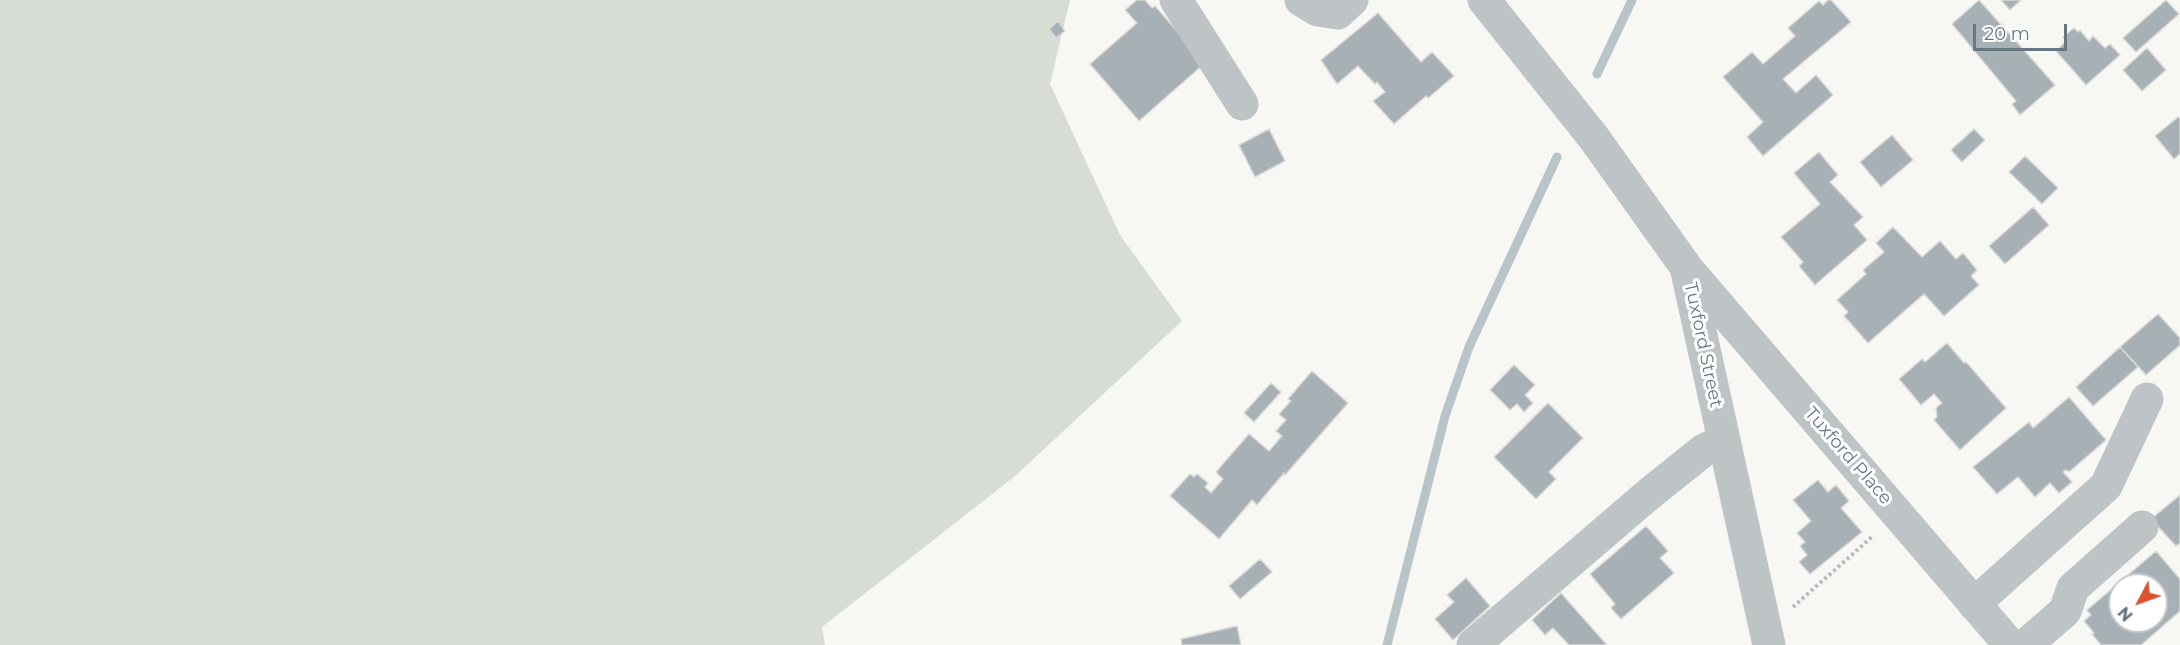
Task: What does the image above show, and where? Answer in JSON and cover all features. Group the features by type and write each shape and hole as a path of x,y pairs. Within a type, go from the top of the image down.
{"street":[{"path":"1176,0 1242,104"},
{"path":"1301,0 1318,10 1338,13 1352,0"},
{"name":"Tuxford Street","path":"1484,0 1594,138 1686,267 1767,638"},
{"name":"Tuxford Place","path":"1686,267 2010,645"},
{"path":"1974,604 2106,486 2147,399"},
{"path":"1473,645 1667,479 1704,450 1724,440"},
{"path":"2026,645 2065,611 2073,588 2142,527"}],"path":[{"path":"1767,638 1897,514"}],"shaded area":[{"path":"0,0 1070,0 1050,84 1120,235 1182,321 1014,477 822,627 825,645 0,645"}],"building":[{"path":"1137,0 1145,0 1152,8 1155,6 1205,63 1139,121 1090,64 1137,23 1125,10"},
{"path":"1831,0 1851,22 1783,79 1796,93 1816,75 1833,95 1763,156 1747,137 1763,122 1723,77 1752,52 1763,64 1795,36 1788,28 1819,1 1823,5"},
{"path":"1979,0 2055,85 2020,115 2012,104 2016,101 1952,24"},
{"path":"2001,0 2021,0 2010,10"},
{"path":"2166,0 2179,14 2136,52 2123,38"},
{"path":"1378,13 1421,62 1432,52 1454,76 1428,98 1426,96 1394,124 1373,101 1385,92 1377,82 1375,84 1358,66 1337,84 1321,60"},
{"path":"1058,21 1065,31 1056,38 1049,29"},
{"path":"2074,28 2078,32 2080,30 2089,41 2093,36 2105,48 2110,44 2120,55 2086,85 2056,51 2066,41 2063,37"},
{"path":"2147,48 2166,70 2142,91 2123,70"},
{"path":"2178,117 2180,119 2180,154 2174,159 2155,136"},
{"path":"1269,129 1285,161 1255,177 1239,145"},
{"path":"1974,129 1985,140 1962,162 1951,150"},
{"path":"1892,135 1913,160 1881,187 1860,162"},
{"path":"1819,152 1838,175 1830,182 1863,217 1854,225 1867,240 1815,285 1799,266 1803,262 1781,237 1820,204 1794,173"},
{"path":"2025,156 2058,188 2042,204 2009,172"},
{"path":"2033,207 2049,225 2005,264 1989,246"},
{"path":"1893,227 1922,257 1940,241 1956,259 1963,253 1977,270 1971,276 1979,285 1944,316 1924,294 1868,343 1844,316 1848,312 1837,300 1866,274 1863,270 1884,252 1876,243"},
{"path":"2158,314 2180,338 2180,345 2146,375 2120,347"},
{"path":"1947,343 2006,408 1960,450 1934,420 1937,417 1936,408 1942,403 1934,394 1921,405 1899,379 1922,359 1925,362"},
{"path":"2120,347 2138,367 2093,406 2076,387"},
{"path":"1514,365 1535,385 1525,395 1533,403 1524,412 1517,404 1510,410 1490,390"},
{"path":"1312,371 1348,403 1257,505 1252,500 1219,539 1170,496 1190,474 1194,477 1197,474 1208,483 1205,487 1211,493 1223,479 1216,472 1249,434 1269,451 1282,436 1276,431 1286,420 1279,414 1291,401 1288,399"},
{"path":"1271,383 1281,392 1254,422 1244,413"},
{"path":"2069,397 2106,440 2069,472 2066,470 2063,472 2072,482 2059,493 2050,483 2035,497 2018,477 1997,494 1973,467 2029,422 2033,428"},
{"path":"1548,403 1583,438 1549,472 1556,479 1536,499 1494,457"},
{"path":"1818,480 1828,492 1836,485 1849,501 1841,508 1862,532 1810,574 1799,562 1807,555 1800,546 1805,542 1797,533 1811,521 1793,500"},
{"path":"2180,495 2180,543 2176,546 2151,519"},
{"path":"1646,526 1668,551 1660,558 1674,573 1621,619 1611,608 1615,604 1590,574"},
{"path":"2156,551 2180,579 2180,611 2168,621 2168,573 2130,573"},
{"path":"1260,559 1272,572 1240,599 1229,586"},
{"path":"1466,578 1490,606 1453,640 1435,619 1454,602 1447,595"},
{"path":"2108,592 2108,633 2155,633 2141,645 2101,645 2084,621 2091,615 2087,610"},
{"path":"1561,593 1607,645 1569,645 1553,628 1545,635 1532,620"},
{"path":"1237,626 1241,645 1182,645 1181,639"}],"waterway":[{"path":"1597,74 1632,0"},
{"path":"1387,645 1445,416 1469,347 1557,157"}]}
